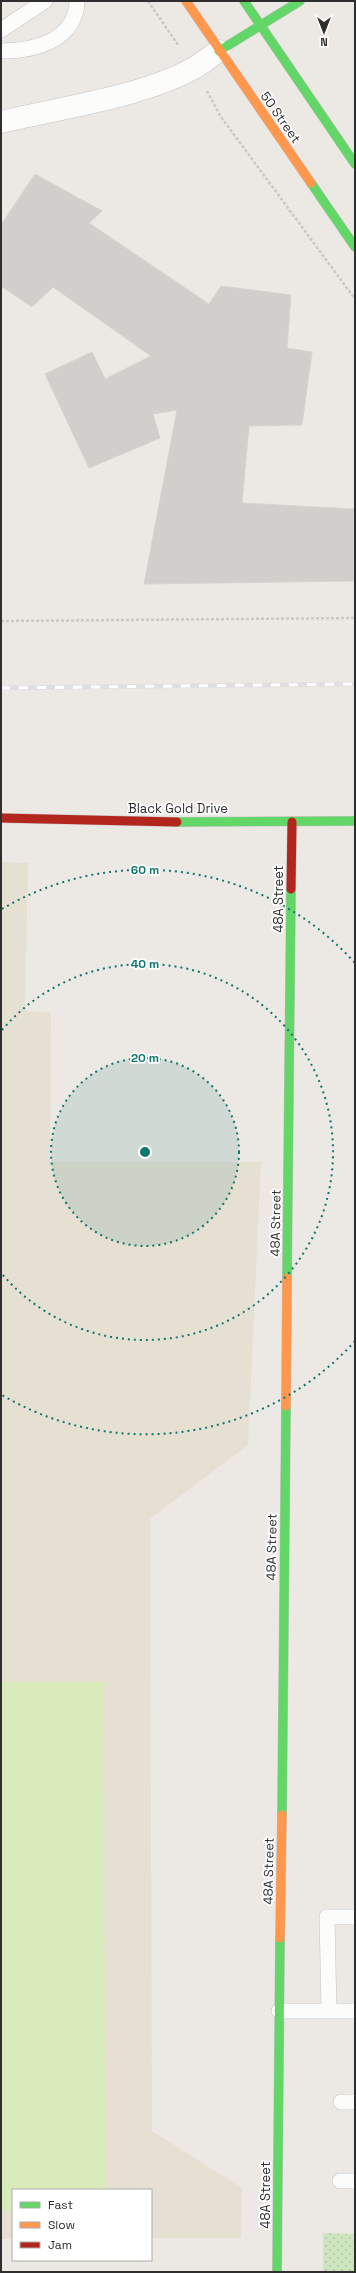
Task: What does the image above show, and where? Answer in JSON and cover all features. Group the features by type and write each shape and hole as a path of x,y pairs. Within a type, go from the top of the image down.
{"street":[{"name":"50 Street","path":"186,1 355,247"},
{"path":"244,1 355,164"},
{"path":"1,122 114,96 152,85 193,68 300,1"},
{"name":"Black Gold Drive","path":"1,818 144,822 355,821"},
{"name":"48A Street","path":"278,2272 279,2011 292,822"}],"lane":[{"path":"1,30 44,1"},
{"path":"1,51 23,51 62,36 77,12 77,1"},
{"path":"329,2010 327,1917 355,1917"},
{"path":"279,2011 355,2011"},
{"path":"340,2181 355,2181"}],"path":[{"path":"148,1 193,68 221,117 355,299"},
{"path":"1,621 355,618"}],"shaded area":[{"path":"1,862 28,863 25,1011 51,1012 50,1162 261,1162 248,1445 150,1519 152,2131 242,2188 241,2238 152,2238 152,2189 12,2189 12,2239 1,2239"}],"green space":[{"path":"1,1682 104,1682 105,2189 12,2189 12,2211 1,2211"},
{"path":"323,2233 355,2234 355,2272 323,2272"}],"building":[{"path":"35,174 102,211 89,223 209,304 221,286 291,295 287,348 312,352 302,425 249,426 242,503 355,509 355,581 144,584 177,410 153,414 160,438 89,468 45,374 92,352 105,379 151,356 53,287 32,307 1,286 1,225"}],"railway":[{"path":"1,688 355,684"}],"traffic: fast":[{"path":"244,1 355,164"},
{"path":"219,51 300,1"},
{"path":"311,183 355,247"},
{"path":"177,822 355,821"},
{"path":"287,1278 291,889"},
{"path":"282,1815 286,1406"},
{"path":"277,2272 280,1938"}],"traffic: slow":[{"path":"186,1 311,183"},
{"path":"286,1406 287,1278"},
{"path":"280,1938 282,1815"}],"traffic: jam":[{"path":"1,818 177,822"},
{"path":"291,889 292,822"}]}
